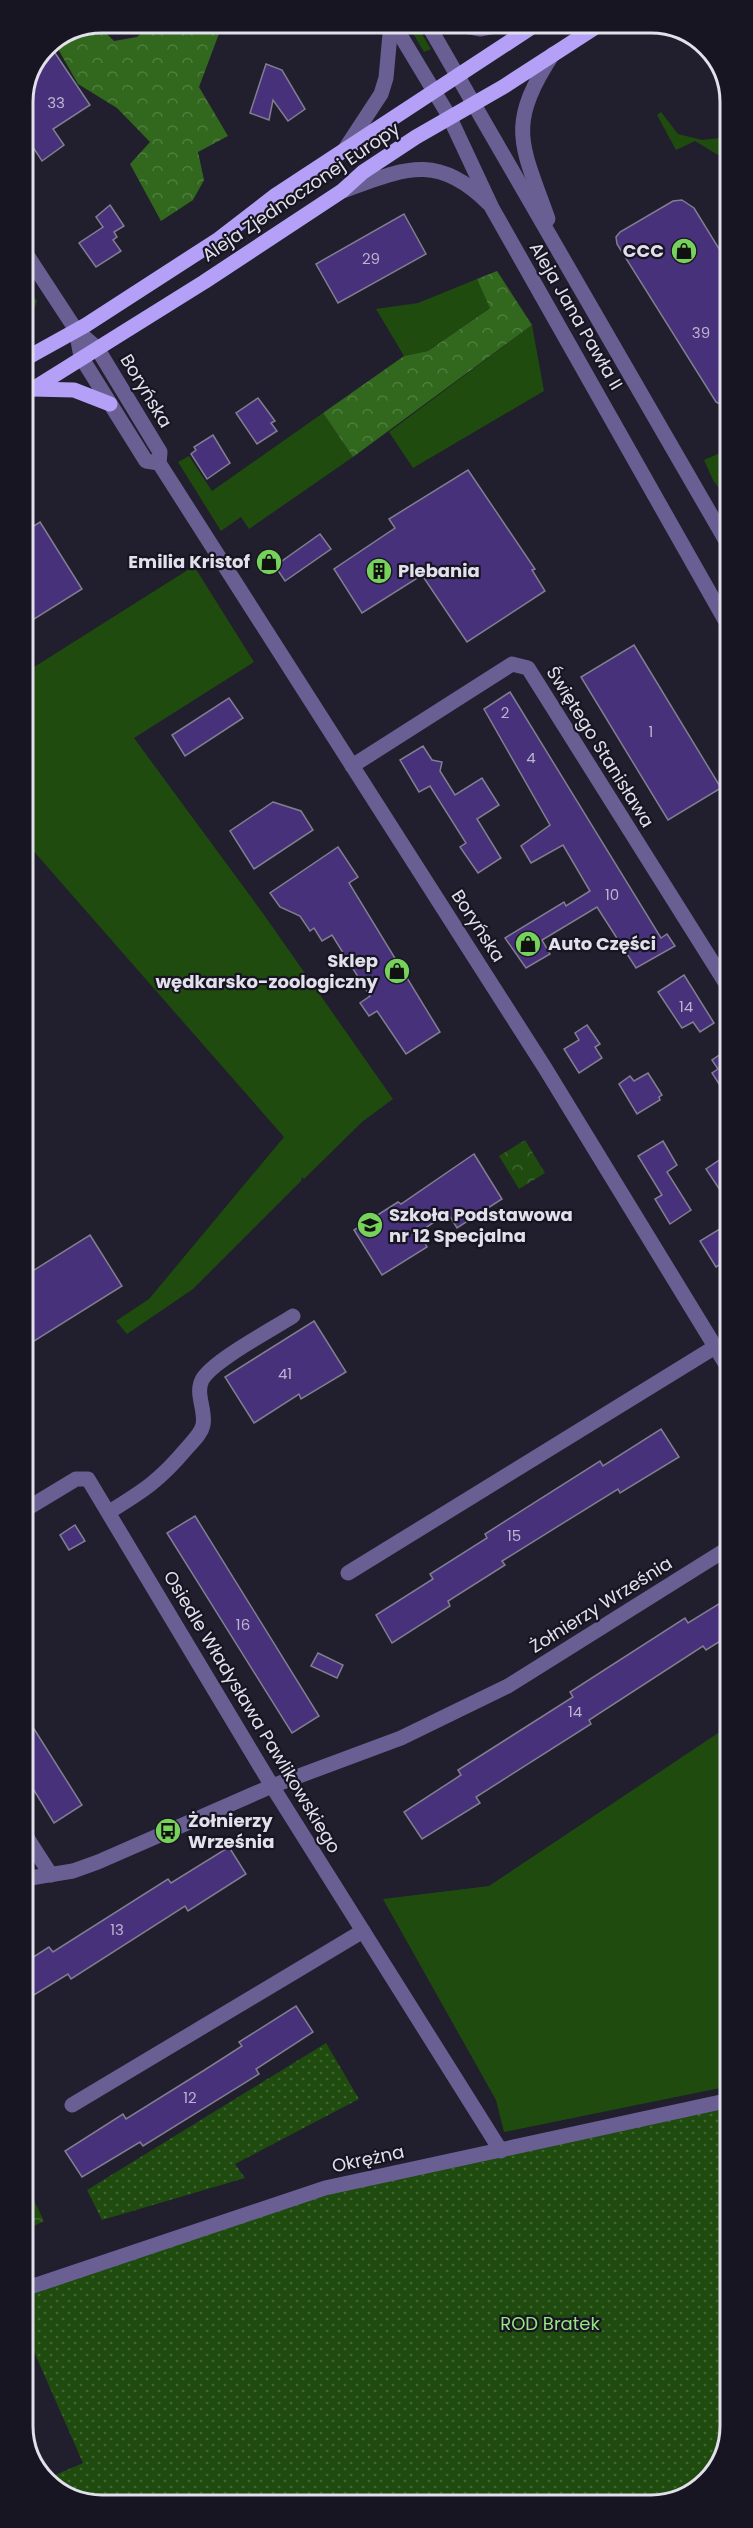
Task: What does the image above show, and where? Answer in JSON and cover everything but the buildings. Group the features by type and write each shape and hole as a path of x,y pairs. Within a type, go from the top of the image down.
{"main road":[{"name":"Aleja Zjednoczonej Europy","path":"33,354 76,330 219,239 276,195 523,33"},
{"name":"Aleja Zjednoczonej Europy","path":"33,388 81,357 131,330 342,191 363,172 449,116 587,33"},
{"path":"33,392 79,391 110,404"}],"street":[{"path":"343,151 381,94 386,78 391,33"},
{"name":"Aleja Jana Pawła II","path":"398,33 449,116 492,207 720,611"},
{"name":"Aleja Jana Pawła II","path":"433,33 720,530"},
{"path":"554,54 526,103 521,132 527,159 563,258"},
{"path":"342,191 399,171 425,168 447,174 464,183 492,207"},
{"name":"Boryńska","path":"33,264 76,330 97,348 160,452 159,463 540,1060 720,1355"},
{"name":"Boryńska","path":"76,330 81,357 110,404 146,461 159,463"},
{"name":"Świętego Stanisława","path":"352,766 512,664 528,668 720,976"},
{"path":"109,1512 153,1486 202,1431 205,1415 200,1392 202,1380 210,1371 293,1316"},
{"path":"348,1573 715,1347"},
{"name":"Osiedle Władysława Pawlikowskiego","path":"33,1505 76,1479 88,1479 272,1786 501,2151"},
{"name":"Żołnierzy Września","path":"33,1878 98,1862 272,1786 401,1738 508,1686 720,1553"},
{"path":"33,1847 51,1875"},
{"path":"72,2105 363,1931"},
{"name":"Okrężna","path":"33,2286 325,2188 720,2102"}],"green space":[{"path":"106,33 114,41 137,37 142,33 219,33 199,87 228,136 198,152 204,180 193,200 161,221 130,164 150,142 117,108 78,84 58,49 75,38 88,34"},
{"path":"413,33 421,33 431,49 424,52"},
{"path":"661,112 678,134 702,140 720,138 720,154 695,141 676,150 657,115"},
{"path":"497,271 532,325 353,457 323,413 404,356 428,351 490,308 477,279"},
{"path":"477,279 491,307 428,351 404,356 376,309 418,303"},
{"path":"33,295 37,301 33,311"},
{"path":"532,325 544,391 413,468 389,432"},
{"path":"323,413 353,457 249,529 241,517 221,531 178,462 189,456 212,491"},
{"path":"720,453 720,490 713,480 704,460"},
{"path":"194,566 254,662 134,738 262,912 393,1099 362,1122 304,1179 302,1177 301,1181 193,1289 127,1334 116,1321 149,1299 284,1137 33,850 33,668"},
{"path":"525,1140 545,1173 519,1189 499,1156"},
{"path":"720,1732 720,2088 504,2132 496,2100 383,1899 489,1886"},
{"path":"326,2043 359,2099 235,2164 245,2178 102,2220 87,2190"},
{"name":"ROD Bratek","path":"720,2102 720,2426 719,2440 706,2468 686,2486 665,2494 651,2495 97,2495 75,2490 56,2478 54,2476 83,2463 33,2349 33,2286 325,2188"},
{"path":"33,2198 44,2221 33,2226"}],"place":[{"name":"CCC","path":"684,251"},
{"name":"Emilia Kristof","path":"269,562"},
{"name":"Plebania","path":"379,571"},
{"name":"Auto Części","path":"528,944"},
{"name":"Sklep wędkarsko-zoologiczny","path":"397,971"},
{"name":"Szkoła Podstawowa nr 12 Specjalna","path":"370,1225"},
{"name":"Żołnierzy Września","path":"168,1831"}]}
